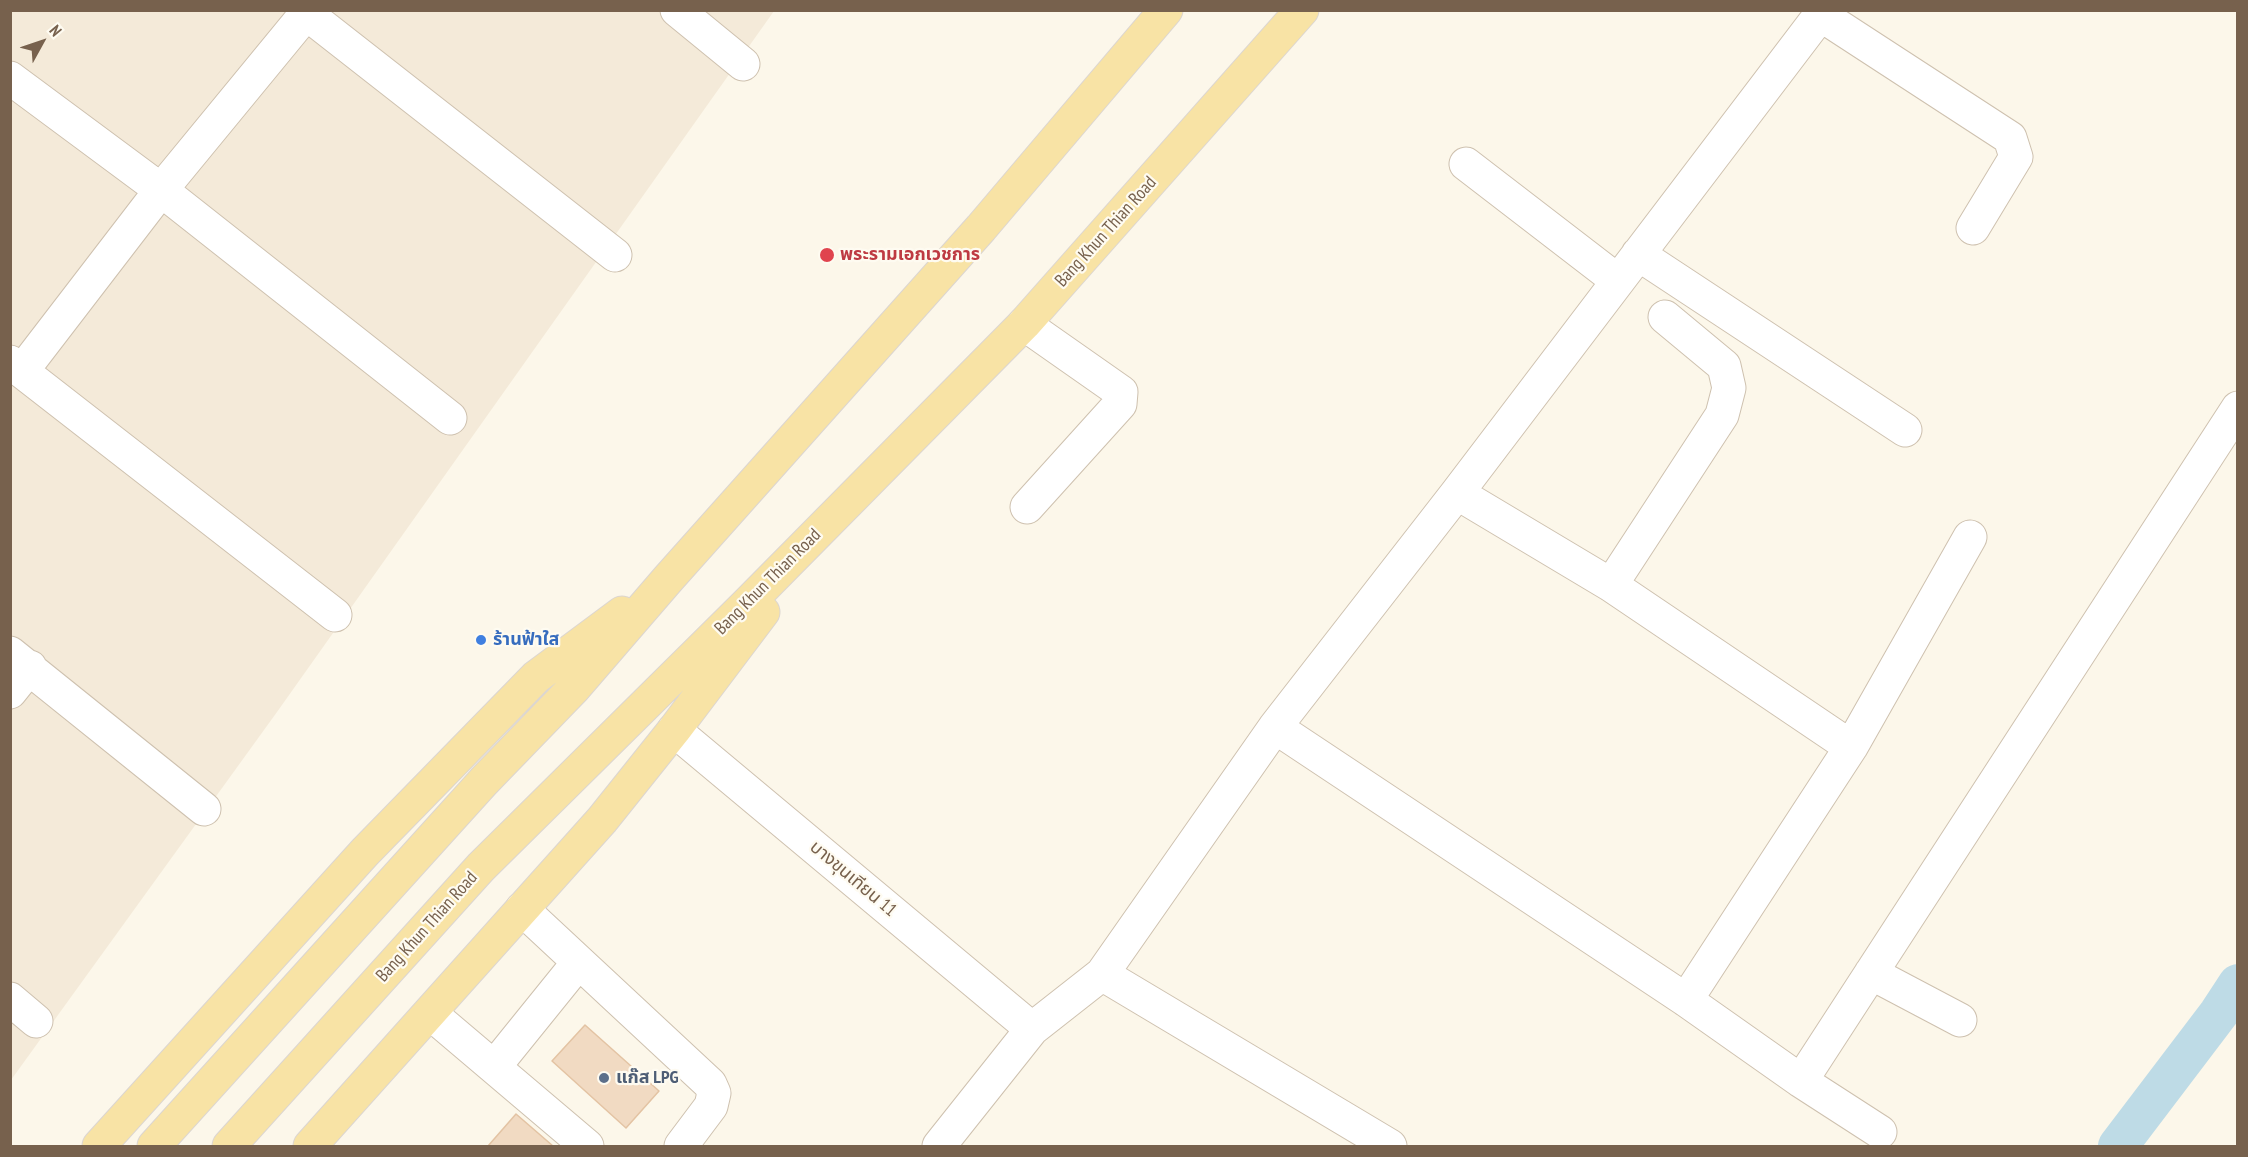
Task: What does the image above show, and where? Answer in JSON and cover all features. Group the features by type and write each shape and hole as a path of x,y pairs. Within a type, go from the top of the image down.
{"main road":[{"path":"154,1146 484,780 574,688 668,579 981,228 1166,10"},
{"name":"Bang Khun Thian Road","path":"229,1146 481,867 739,612 1024,324 1302,10"},
{"path":"310,1146 602,820 674,730 839,510"},
{"path":"99,1146 357,861 536,676 668,579"}],"street":[{"path":"677,10 743,64"},
{"path":"335,615 16,367 306,12 615,255"},
{"path":"939,1146 1032,1029 1102,974 1275,727 1457,493 1823,13 2010,138 2016,157 1973,228"},
{"path":"10,78 161,190 450,418"},
{"path":"1466,164 1618,281"},
{"path":"1638,254 1905,430"},
{"path":"1611,585 1722,416 1729,388 1724,366 1665,317"},
{"path":"1024,324 1121,392 1120,404 1027,507"},
{"path":"1801,1082 2238,408"},
{"path":"1457,493 1611,585 1851,747"},
{"path":"1686,1000 1851,747 1970,537"},
{"path":"17,671 204,810"},
{"path":"1275,727 1686,1000 1801,1082 1880,1132"},
{"name":"บางขุนเทียน 11","path":"674,730 1032,1029"},
{"path":"522,909 710,1084 714,1093 711,1106 681,1146"},
{"path":"494,1067 578,963"},
{"path":"1102,974 1390,1146"},
{"path":"1871,974 1960,1020"},
{"path":"10,999 36,1021"},
{"path":"430,1013 587,1146"}],"shaded area":[{"path":"11,11 774,11 277,712 11,1080"}],"building":[{"path":"585,1025 659,1091 626,1128 552,1061"},
{"path":"516,1114 553,1146 488,1146"}],"waterway":[{"path":"2118,1146 2219,1013 2238,984"}],"place":[{"name":"พระรามเอกเวชการ","path":"827,255"},
{"name":"ร้านฟ้าใส","path":"481,640"},
{"name":"แก๊ส LPG","path":"604,1078"}]}
